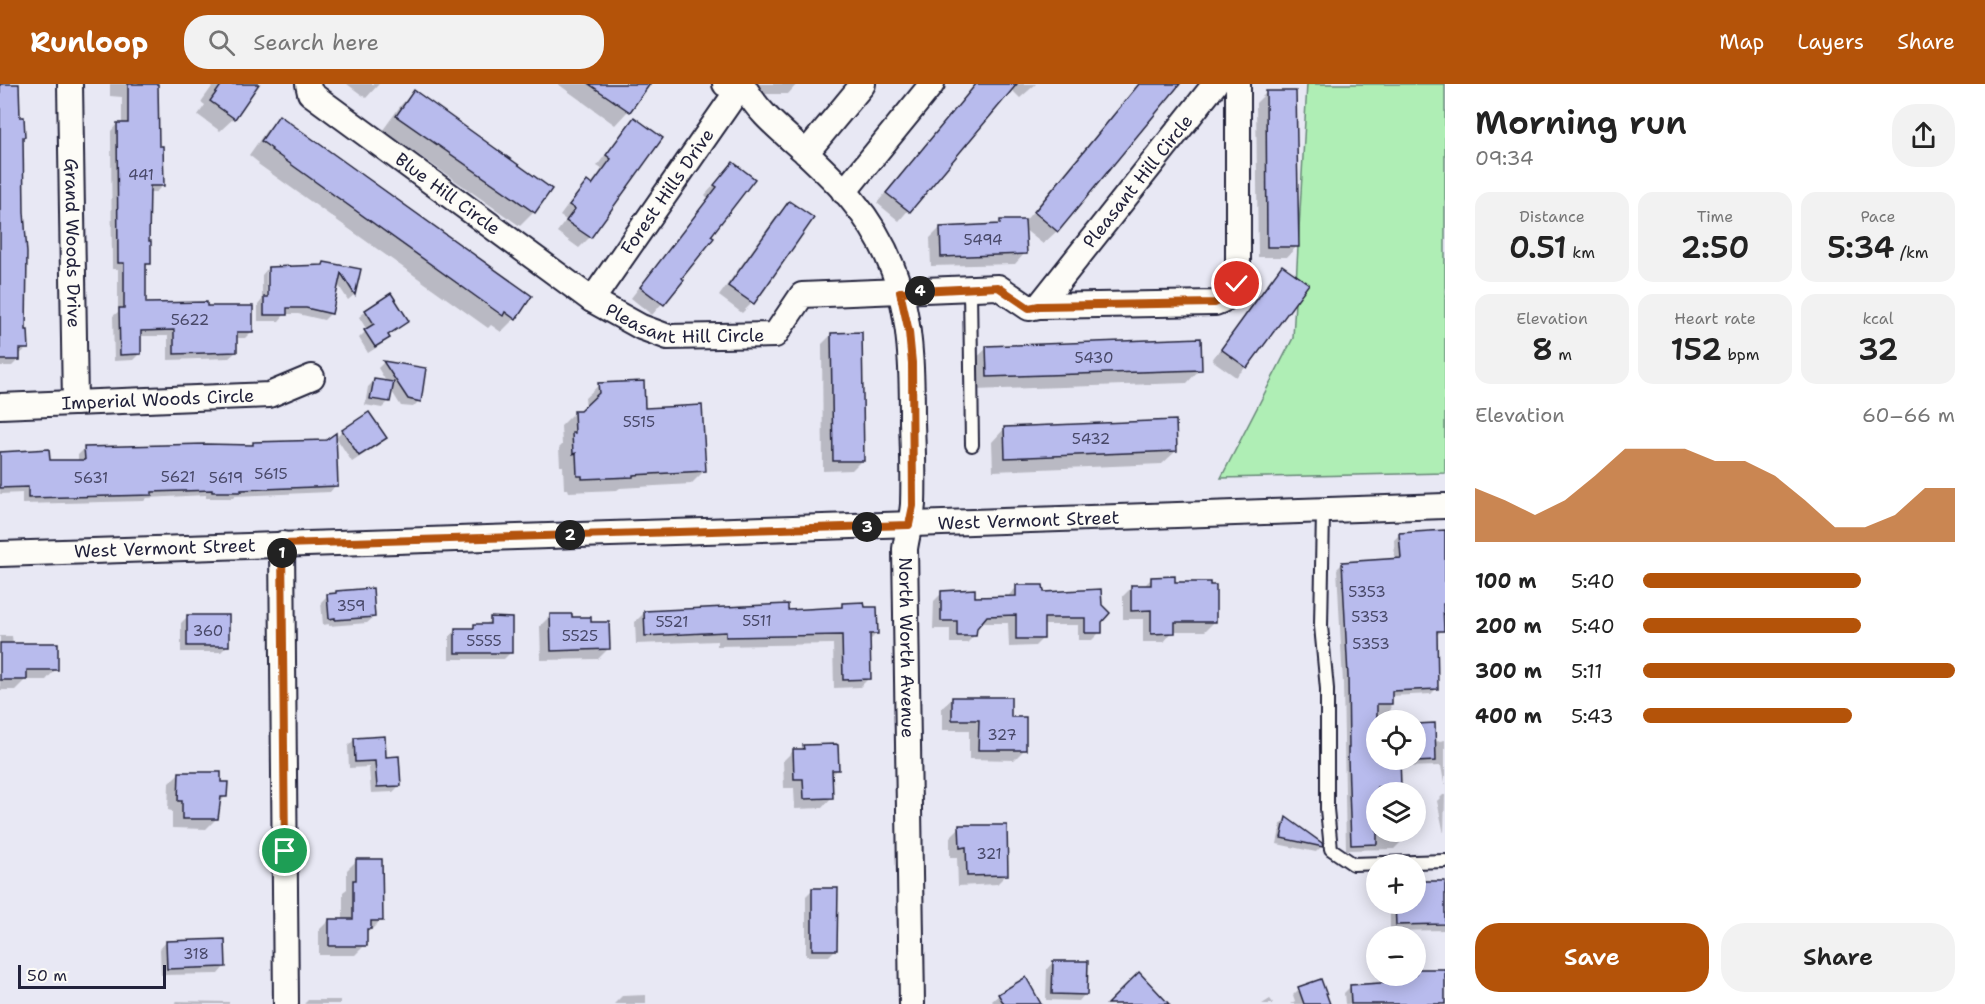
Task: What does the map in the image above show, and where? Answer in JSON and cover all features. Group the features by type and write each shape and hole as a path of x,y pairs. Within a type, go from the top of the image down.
{"street":[{"name":"Grand Woods Drive","path":"70,84 75,403"},
{"name":"Blue Hill Circle","path":"308,84 310,93 592,300"},
{"name":"Forest Hills Drive","path":"592,300 736,84"},
{"path":"736,84 767,120 806,153 862,213 882,242 900,292"},
{"path":"806,153 863,84"},
{"path":"844,192 933,84"},
{"name":"Pleasant Hill Circle","path":"1039,306 1215,84"},
{"name":"Pleasant Hill Circle","path":"592,300 641,327 668,338 775,335 802,295 998,287 1029,308 1215,303 1230,296 1236,289 1238,275 1238,84"},
{"name":"North Worth Avenue","path":"900,292 909,332 912,363 913,506 905,549 912,1004"},
{"name":"Imperial Woods Circle","path":"0,406 269,395 312,377"},
{"name":"West Vermont Street","path":"0,554 1445,506"},
{"path":"282,544 286,1004"}],"lane":[{"path":"970,288 972,446"},
{"path":"1323,510 1321,626 1327,689 1327,809 1331,849 1353,864 1445,861"}],"green space":[{"path":"1307,84 1445,84 1445,473 1221,478 1293,338"}],"building":[{"path":"0,84 19,84 20,117 24,117 26,330 28,330 29,349 20,349 20,360 0,360"},
{"path":"128,84 158,84 159,146 163,146 164,186 150,186 151,264 146,264 146,303 207,302 207,306 253,306 253,332 237,332 237,352 174,354 174,330 141,331 141,354 120,355 119,308 124,308 124,263 118,263 117,123 128,123"},
{"path":"222,84 259,84 235,119 210,101"},
{"path":"589,84 650,84 630,112"},
{"path":"976,84 1017,84 910,212 886,193"},
{"path":"1139,84 1180,84 1058,232 1034,212"},
{"path":"414,90 552,189 535,213 396,116"},
{"path":"1266,91 1296,91 1299,247 1267,247"},
{"path":"279,115 532,296 516,320 505,312 503,316 271,150 261,141"},
{"path":"634,117 663,138 591,238 566,221 575,209 569,205 587,181 592,185 611,159 606,155"},
{"path":"733,162 755,179 711,236 714,238 664,305 640,287 717,187 714,185"},
{"path":"789,201 814,218 754,304 728,286"},
{"path":"1000,220 1025,220 1027,254 941,257 940,227 1000,224"},
{"path":"324,262 361,269 355,295 341,273 332,314 306,308 287,308 287,315 264,315 264,297 268,297 268,267 323,265"},
{"path":"1282,265 1309,284 1247,368 1221,349"},
{"path":"391,293 409,321 388,335 390,338 375,347 364,330 374,324 365,310"},
{"path":"862,332 864,461 833,461 831,333"},
{"path":"1201,338 1202,370 987,377 986,346"},
{"path":"383,361 426,368 421,402 408,399"},
{"path":"374,379 394,382 390,402 370,399"},
{"path":"644,381 645,408 702,405 706,471 582,479 582,476 577,476 572,433 575,433 574,411 580,411 599,393 598,383"},
{"path":"369,412 387,438 359,456 342,430"},
{"path":"1176,420 1177,451 1005,458 1004,427"},
{"path":"336,433 338,486 241,490 241,492 212,492 212,490 152,492 152,495 28,498 28,487 0,488 0,452 49,449 50,460 85,460 84,447 253,445 253,442 326,440"},
{"path":"1445,530 1444,631 1437,631 1438,689 1392,691 1392,704 1377,704 1377,710 1366,710 1366,770 1400,770 1401,782 1366,782 1366,842 1377,842 1377,844 1351,845 1348,676 1342,562 1401,558 1399,533"},
{"path":"1175,576 1175,582 1210,582 1210,585 1216,585 1216,622 1175,622 1175,633 1151,634 1151,610 1131,611 1131,585 1151,585 1151,577"},
{"path":"1016,585 1043,585 1044,592 1101,589 1102,605 1110,613 1102,622 1102,633 1085,633 1085,618 1044,618 1044,639 1016,639 1016,615 987,616 977,628 976,636 957,636 957,621 941,621 941,591 975,589 975,597 1016,596"},
{"path":"373,588 375,617 329,619 327,594 336,593 336,591"},
{"path":"864,602 865,607 877,607 878,634 870,634 871,679 843,680 842,635 726,637 726,632 645,636 644,611 788,604 788,610 842,607 842,603"},
{"path":"550,614 572,614 572,617 591,617 591,622 609,622 610,649 551,651"},
{"path":"187,615 229,615 229,646 187,646"},
{"path":"490,617 512,618 512,653 455,653 455,628 474,628 474,624 490,624"},
{"path":"0,643 58,643 58,670 27,670 27,680 0,680"},
{"path":"952,697 1011,697 1011,717 1026,717 1026,750 978,750 979,720 952,720"},
{"path":"1426,723 1435,723 1436,761 1426,762"},
{"path":"385,736 386,757 399,756 401,786 377,787 375,761 355,762 354,738"},
{"path":"803,745 838,745 839,770 832,770 833,798 804,799 803,779 794,779 793,749 804,749"},
{"path":"179,772 221,772 221,782 228,782 227,797 221,797 218,819 182,819 182,801 178,801"},
{"path":"1286,817 1322,843 1323,847 1281,838"},
{"path":"959,825 1007,825 1008,875 967,876 966,847 960,848"},
{"path":"356,859 382,859 383,921 371,921 371,929 367,929 367,946 329,946 329,919 353,919 353,880 356,880"},
{"path":"1426,881 1445,881 1445,924 1396,925 1396,914 1426,914"},
{"path":"812,888 838,888 837,950 812,950"},
{"path":"225,939 226,967 167,969 166,941"},
{"path":"1053,961 1088,961 1087,995 1052,994"},
{"path":"1426,969 1445,969 1445,1004 1351,1004 1350,985 1426,986"},
{"path":"1139,972 1169,1004 1107,1004"},
{"path":"1026,977 1041,1004 1004,1004 998,994"},
{"path":"1321,979 1330,1004 1304,1004 1298,987"}],"route":[{"path":"285,851 282,544 909,525 913,506 912,363 909,332 900,292 998,287 1029,308 1215,303 1227,299 1236,289 1237,284"}]}
